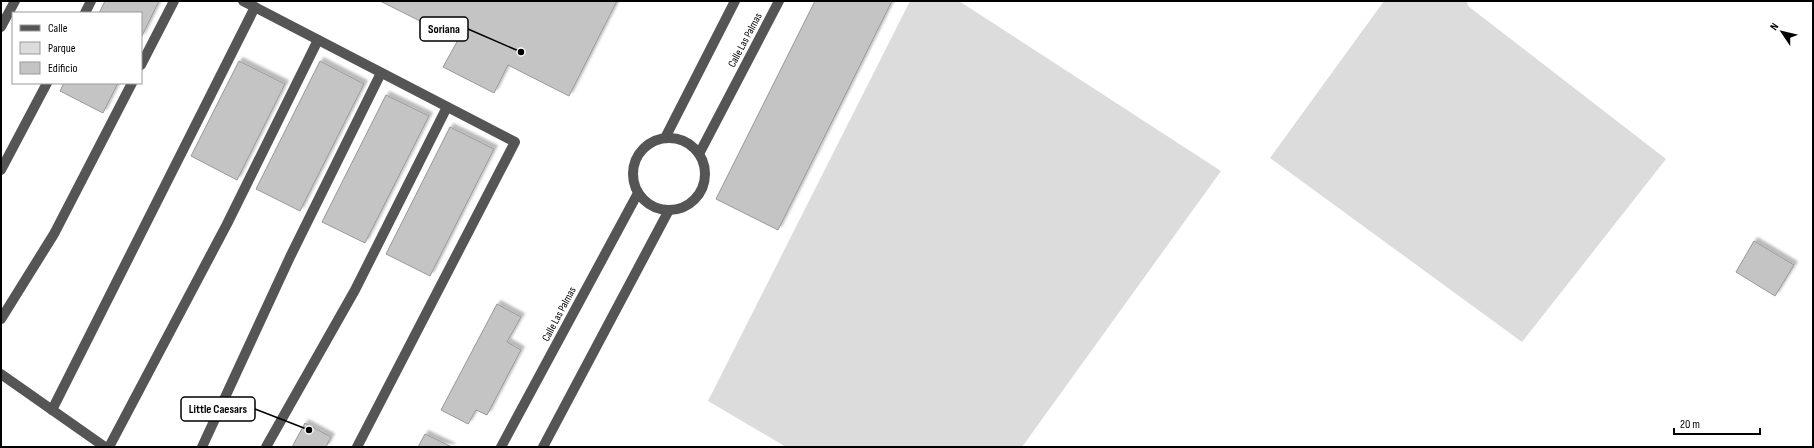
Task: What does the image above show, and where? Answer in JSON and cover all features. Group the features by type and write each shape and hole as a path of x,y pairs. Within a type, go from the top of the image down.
{"street":[{"path":"1,27 15,1"},
{"path":"86,12 91,1"},
{"path":"142,63 174,1"},
{"path":"243,1 515,142 357,447"},
{"path":"665,138 735,1"},
{"name":"Calle Las Palmas","path":"699,154 779,1"},
{"path":"52,410 255,7"},
{"path":"109,447 227,224 318,40"},
{"path":"202,447 290,257 381,73"},
{"path":"1,170 46,84"},
{"path":"1,319 54,234 131,84"},
{"path":"266,447 355,290 447,107"},
{"path":"665,138 675,138 685,141 699,154 704,165 705,175 700,191 694,200 685,207 669,210 658,209 648,204 638,193 632,178 633,168 636,158 646,145 665,138"},
{"name":"Calle Las Palmas","path":"501,447 638,193"},
{"path":"543,447 669,210"},
{"path":"1,374 105,447"}],"green space":[{"path":"910,1 959,1 1221,171 1022,447 786,447 708,401"},
{"path":"1384,1 1467,1 1468,6 1666,159 1522,342 1270,158"}],"building":[{"path":"105,1 159,1 142,36 142,12 100,12"},
{"path":"380,1 617,1 569,96 508,65 494,93 443,67 458,40"},
{"path":"815,1 892,1 778,230 716,199"},
{"path":"239,61 285,84 237,180 191,156"},
{"path":"320,61 364,84 300,211 256,189"},
{"path":"64,84 118,84 103,113 60,91"},
{"path":"386,95 429,116 365,243 322,222"},
{"path":"450,127 494,149 430,276 386,254"},
{"path":"1754,241 1794,265 1775,296 1736,272"},
{"path":"497,304 521,317 507,342 521,350 487,415 476,410 468,424 441,410"},
{"path":"305,423 331,437 326,447 292,447"},
{"path":"425,434 452,447 418,447"}],"place":[{"name":"Soriana","path":"521,52"},
{"name":"Little Caesars","path":"309,430"}]}
